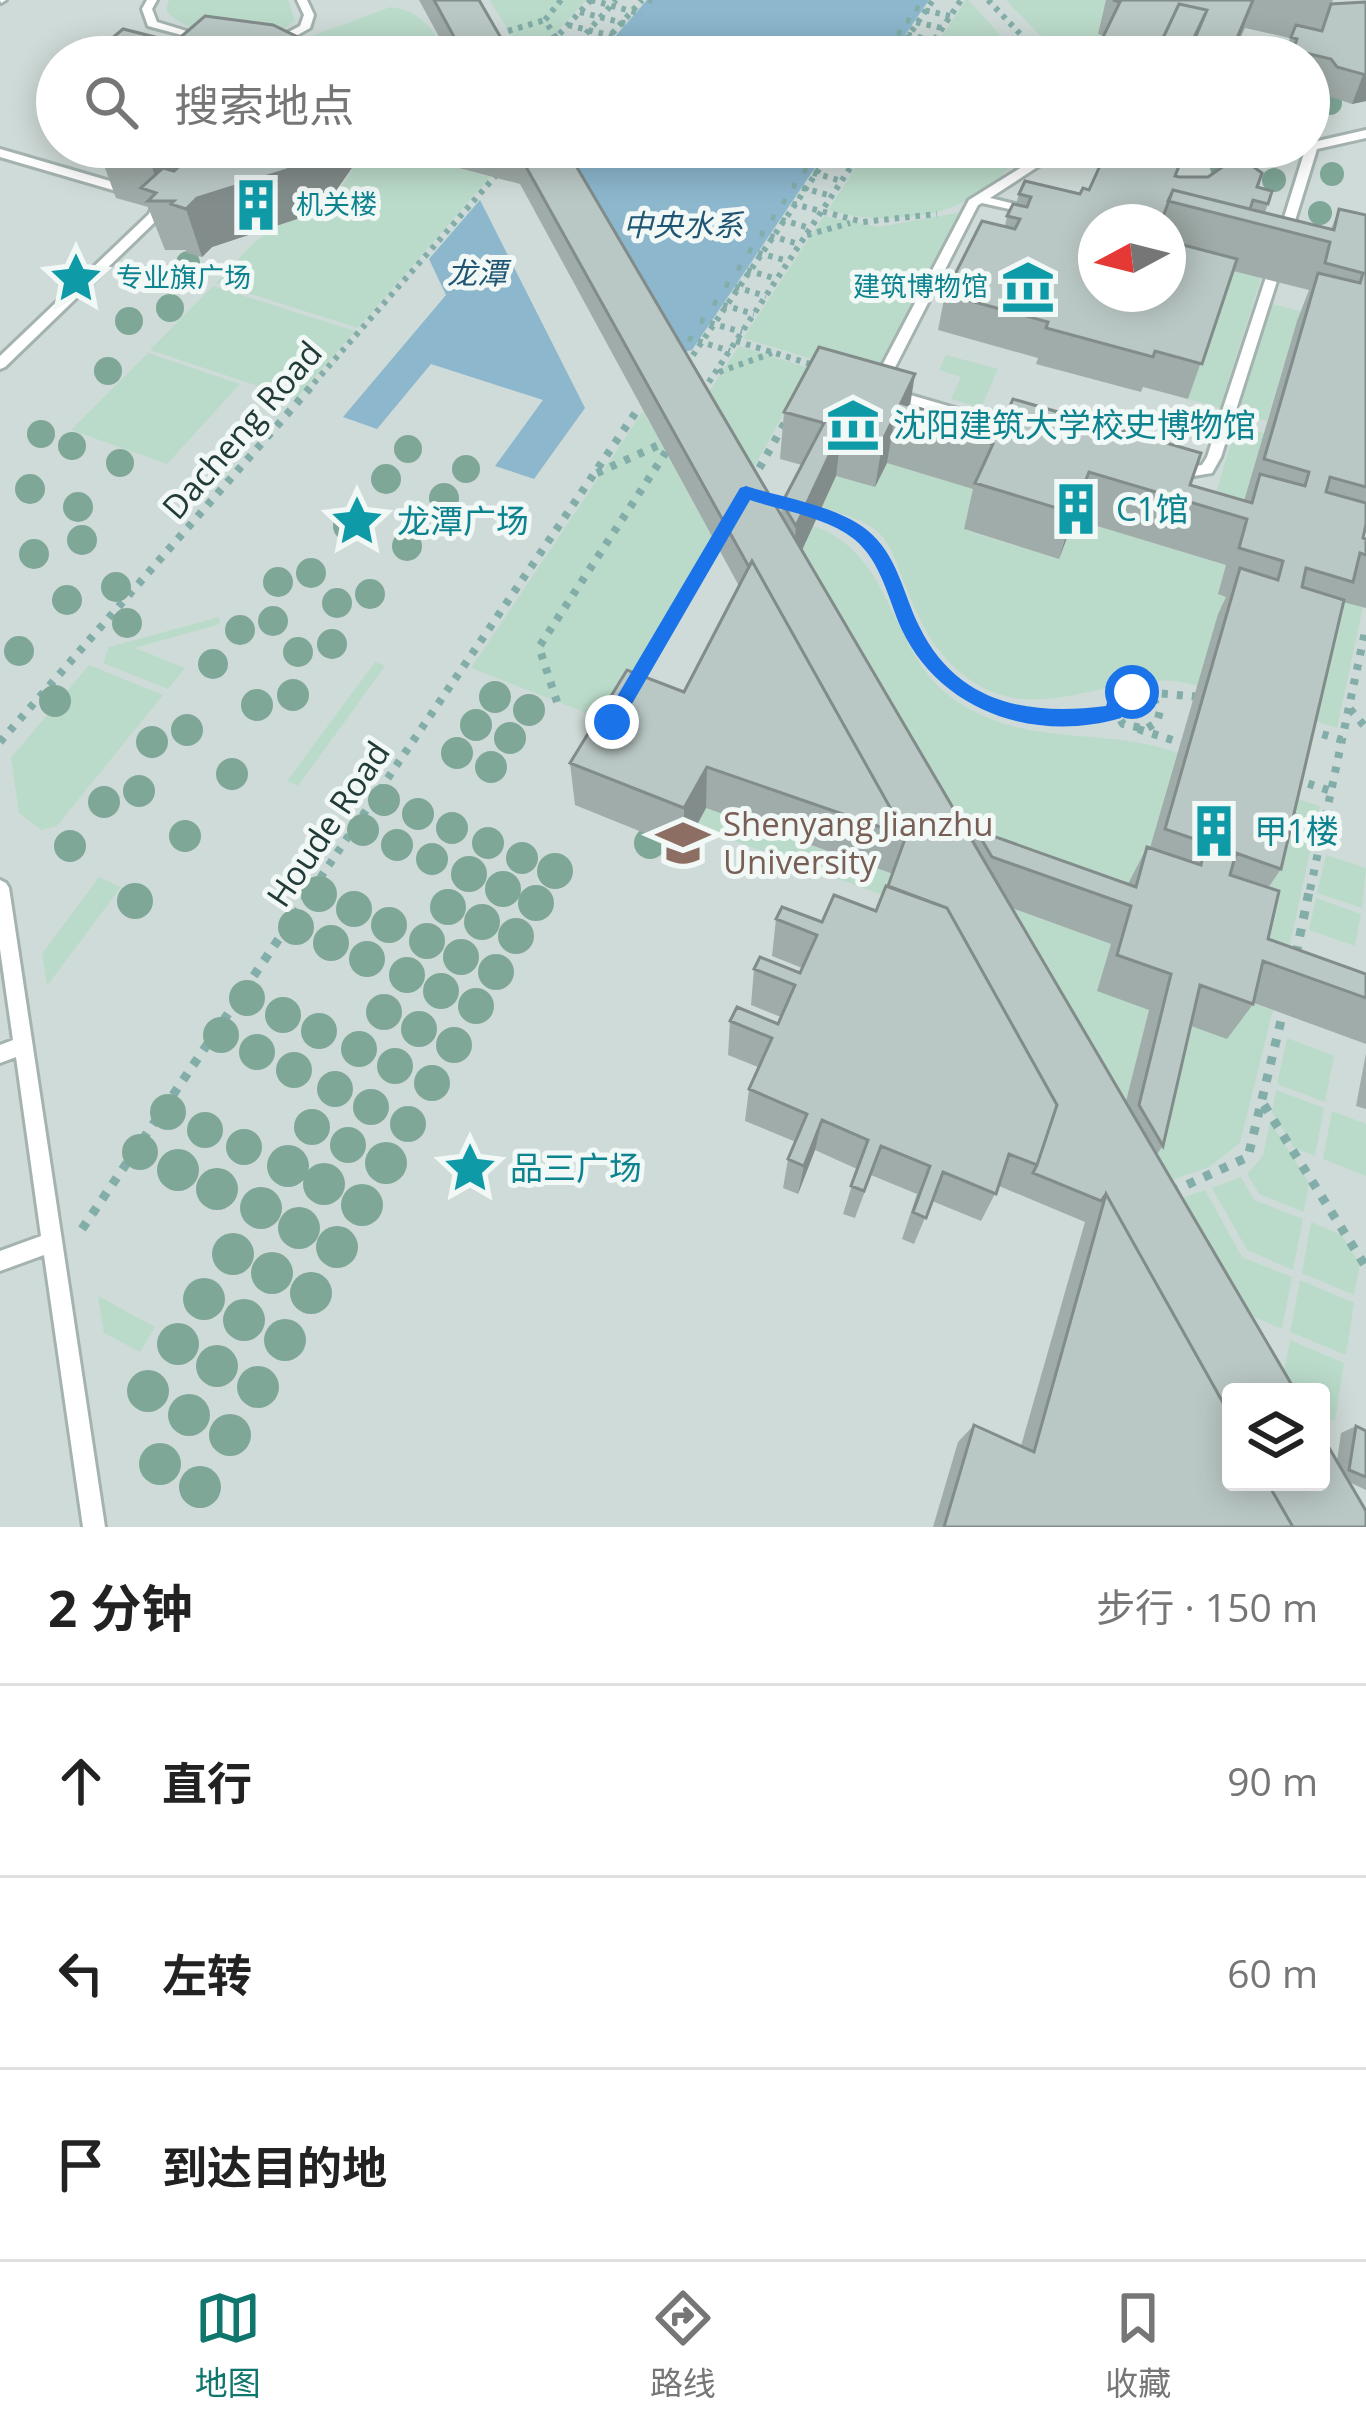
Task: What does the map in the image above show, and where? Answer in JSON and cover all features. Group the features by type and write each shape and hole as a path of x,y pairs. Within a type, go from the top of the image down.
{"lane":[{"path":"152,0 147,17 152,24 198,36"},
{"path":"291,36 304,28 309,15 302,0"},
{"path":"1330,142 1366,134"},
{"path":"0,153 36,164"},
{"path":"0,364 158,207 150,197 51,168"},
{"path":"1023,168 977,201 876,390 1030,434"},
{"path":"1168,473 1190,475 1207,469 1214,458 1301,168"},
{"path":"977,201 1045,216"},
{"path":"0,888 94,1527"},
{"path":"0,1054 22,1046"},
{"path":"0,1261 51,1242"}],"path":[{"path":"508,31 545,20 560,0"},
{"path":"558,36 591,0 642,14"},
{"path":"568,25 610,36 647,0"},
{"path":"909,35 933,0"},
{"path":"937,36 960,2 942,0"},
{"path":"988,0 1022,36"},
{"path":"584,36 614,3"},
{"path":"915,8 950,16"},
{"path":"579,12 631,26"},
{"path":"545,20 555,36"},
{"path":"906,20 942,28"},
{"path":"897,32 913,36"},
{"name":"Dacheng Road","path":"0,742 503,168"},
{"path":"679,376 819,168"},
{"path":"695,404 851,168"},
{"path":"803,170 842,181"},
{"path":"793,185 832,196"},
{"path":"782,201 862,222"},
{"path":"771,217 808,232 908,220 977,201"},
{"path":"760,233 800,245"},
{"path":"748,250 788,262"},
{"path":"737,267 777,278"},
{"path":"725,284 766,296"},
{"path":"713,302 754,314"},
{"path":"700,320 742,332"},
{"path":"688,338 730,351"},
{"path":"736,341 817,366 813,372 876,390"},
{"path":"715,374 773,352"},
{"name":"Houde Road","path":"55,1268 640,406"},
{"path":"746,493 791,412"},
{"path":"557,702 539,646 664,448 595,473"},
{"path":"803,510 852,528 875,549 930,660 973,698 1032,718 1114,713"},
{"path":"623,702 726,527"},
{"path":"1292,970 1366,627"},
{"path":"1114,713 1118,696 1132,692 1186,692 1209,699"},
{"path":"1132,692 1148,695 1160,711 1157,722 1138,729"},
{"path":"1349,708 1366,728"},
{"path":"1114,713 1123,724 1208,751"},
{"path":"1298,727 1342,740"},
{"path":"1286,777 1331,790"},
{"path":"1153,1198 1234,1168 1248,1157 1287,993"},
{"path":"1263,1104 1366,1267"}],"shaded area":[{"name":"Shenyang Jianzhu University","path":"0,0 1366,0 1366,1527 0,1527"}],"green space":[{"path":"169,0 288,0 295,20 268,34 229,36 191,27 166,10"},
{"path":"490,0 586,0 553,36 511,36"},
{"path":"968,0 1001,36 942,36"},
{"path":"1006,0 1115,0 1099,35 1105,36 1041,36"},
{"path":"391,7 420,18 436,36 312,36"},
{"path":"352,168 457,168 490,177 358,328 216,283 264,235 321,203 344,183"},
{"path":"855,168 1007,168 986,189 938,212 883,218 828,210"},
{"path":"962,212 878,372 868,376 743,338 824,216 879,227"},
{"path":"1186,259 1261,278 1220,408 1188,399 1223,295 1186,267"},
{"path":"213,286 355,331 296,399 150,350"},
{"path":"1272,304 1340,321 1297,321 1267,421 1238,413"},
{"path":"739,346 809,368 743,487 698,408"},
{"path":"148,353 240,384 167,464 71,430"},
{"path":"946,355 998,369 981,408 951,399 961,377 939,370"},
{"path":"643,411 714,540 607,721 471,668"},
{"path":"1236,425 1264,433 1286,518 1202,541"},
{"path":"887,463 981,491 965,530 1058,559 1074,519 1226,565 1260,607 1198,686 1143,682 1034,700 980,686 940,652 880,534 860,521 821,508 836,476"},
{"path":"813,526 840,540 861,559 916,657 955,700 1010,725 1178,753 1178,903 963,870 792,572"},
{"path":"1334,599 1363,607 1337,728 1301,716"},
{"path":"219,617 220,624 135,648 185,668 168,689 103,663 109,647"},
{"path":"375,662 385,666 298,786 287,781"},
{"path":"89,665 163,695 57,826 41,830 19,813 11,758"},
{"path":"1282,794 1320,806 1280,990 1211,892"},
{"path":"706,808 897,876 888,897 696,827"},
{"path":"1326,855 1366,868 1362,908 1317,893"},
{"path":"99,877 121,887 47,986 42,954"},
{"path":"978,896 1111,944 1149,1010 1117,1136"},
{"path":"1316,898 1361,914 1355,946 1309,930"},
{"path":"1237,997 1273,1010 1240,1143 1209,1167 1147,1189 1176,1020"},
{"path":"1287,1038 1334,1056 1325,1102 1277,1084"},
{"path":"1276,1090 1324,1108 1315,1156 1294,1148 1272,1112"},
{"path":"1332,1111 1366,1124 1366,1176 1323,1159"},
{"path":"1270,1121 1309,1183 1304,1212 1259,1194 1247,1174 1263,1156"},
{"path":"1241,1177 1254,1200 1303,1219 1293,1270 1247,1250 1212,1188"},
{"path":"1205,1190 1242,1257 1292,1277 1282,1329 1210,1299 1157,1207"},
{"path":"1311,1222 1342,1235 1360,1264 1354,1295 1302,1273"},
{"path":"1300,1280 1354,1303 1346,1355 1290,1332"},
{"path":"98,1296 155,1327 140,1352 104,1333"},
{"path":"1290,1340 1344,1363 1335,1421 1330,1419 1330,1383 1282,1383"}],"water":[{"path":"647,0 929,0 904,36 615,36"},
{"name":"中央水系","path":"559,168 815,168 692,350 668,356"},
{"name":"龙潭","path":"480,200 585,408 534,479 495,466 543,400 431,364 377,429 343,417 446,295 429,259"}],"building":[{"path":"434,0 479,0 500,36 454,36"},
{"path":"1113,0 1253,0 1238,36 1196,36 1207,10 1179,4 1164,36 1103,36 1120,2"},
{"path":"1366,2 1366,75 1337,67 1330,59 1330,36 1291,36 1296,25 1322,31 1331,4"},
{"path":"1179,4 1207,10 1195,36 1164,36"},
{"path":"205,16 273,25 296,36 182,36"},
{"path":"123,29 151,36 115,36"},
{"path":"163,168 290,168 197,198 186,209 171,204 174,201 148,201 156,193 141,188"},
{"path":"527,168 577,168 1291,1383 1222,1383 1222,1401 1106,1194 1101,1201 1033,1173 1057,1105 947,908 888,886 906,836 752,561 749,567"},
{"path":"1099,168 1178,168 1175,176 1179,177 1208,177 1221,168 1255,168 1262,173 1257,187 1272,191 1268,204 1253,200 1250,209 1173,190 1168,204 1078,204 1078,312 1186,312 1186,246 1237,259 1202,364 1155,351 1153,357 1046,328 1048,322 945,294 982,221 1015,229 1020,219 1007,216 1013,204 1027,207 1031,197 1019,194 1025,181 1080,194 1083,188 1089,190"},
{"path":"1173,190 1334,230 1339,209 1366,215 1366,487 1330,477 1326,492 1366,503 1366,555 1360,553 1353,582 1306,568 1302,587 1344,600 1281,869 1236,853 1230,875 1279,891 1268,939 1366,974 1366,998 1263,961 1253,1004 1200,985 1163,1146 1139,1105 1171,974 1117,955 1131,906 992,857 976,830 1136,887 1147,847 1201,865 1206,843 1165,829 1240,568 1278,580 1283,561 1239,548 1247,519 1089,472 1073,513 975,483 993,444 895,415 883,440 842,428 796,526 782,503 824,423 784,412 819,347 915,374 901,403 999,432 1013,399 1201,453 1190,485 1252,503 1260,474 1305,486 1309,472 1264,459 1318,273 1360,283 1363,273 1325,263 1330,242 1168,201"},
{"path":"752,561 906,836 707,767 684,808 570,763 627,670 684,692"},
{"path":"886,886 947,908 1057,1105 1037,1165 1009,1154 996,1194 943,1172 926,1218 913,1212 930,1166 881,1146 864,1191 851,1186 868,1140 822,1120 804,1166 788,1159 807,1114 749,1089 772,1038 730,1021 737,1007 778,1024 795,985 754,969 760,957 800,973 817,935 776,919 782,907 822,922 834,895 876,911"},
{"path":"1106,1194 1222,1401 1222,1491 1272,1491 1293,1527 944,1527 974,1425 1034,1452"},
{"path":"1356,1426 1366,1431 1366,1477 1349,1470"},
{"path":"1330,1449 1366,1511 1366,1527 1293,1527 1272,1491 1330,1491"}],"place":[{"name":"机关楼","path":"256,205"},
{"name":"专业旗广场","path":"76,278"},
{"name":"建筑博物馆","path":"1028,287"},
{"name":"沈阳建筑大学校史博物馆","path":"853,425"},
{"name":"C1馆","path":"1076,509"},
{"name":"龙潭广场","path":"357,521"},
{"name":"甲1楼","path":"1214,831"},
{"name":"Shenyang Jianzhu University","path":"683,843"},
{"name":"品三广场","path":"470,1168"}],"route":[{"path":"612,722 746,493 842,522 864,537 886,565 911,629 930,660 973,698 1002,712 1064,719 1114,713 1118,696 1132,692"}]}
